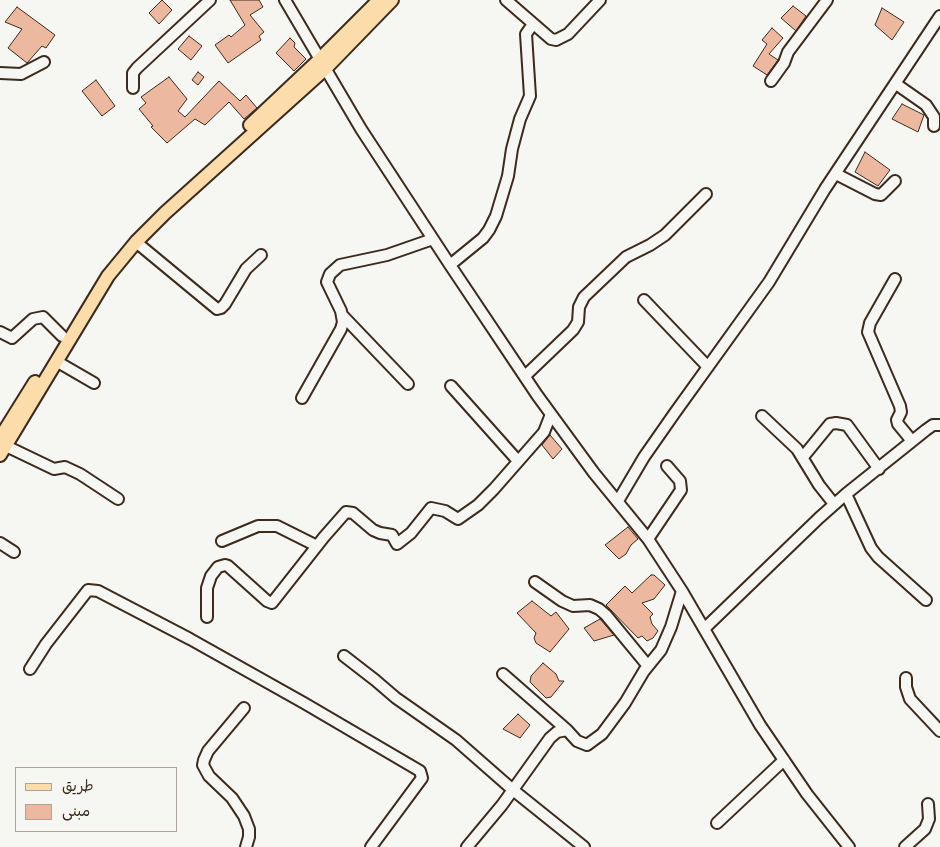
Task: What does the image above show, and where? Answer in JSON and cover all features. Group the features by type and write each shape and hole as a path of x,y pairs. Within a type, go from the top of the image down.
{"main road":[{"path":"323,64 379,0"},
{"path":"2,446 62,336 102,272 136,231 162,210 392,0"},
{"path":"2,446 108,276 162,210"}],"street":[{"path":"133,88 134,70 210,0"},
{"path":"285,0 361,129 450,265 551,414 594,473 648,539 682,591 760,725 806,794 849,847"},
{"path":"506,0 551,40 562,38 600,0"},
{"path":"771,81 784,63 788,52 828,0"},
{"path":"618,501 644,457 769,282 806,219 940,16"},
{"path":"450,265 483,238 496,216 508,176 512,149 520,119 530,96 526,34 529,27 533,24"},
{"path":"0,73 21,74 44,62"},
{"path":"896,84 926,105 934,117 934,126"},
{"path":"836,174 875,194 880,194 895,181"},
{"path":"525,376 573,330 578,322 579,307 584,297 626,257 665,235 706,194"},
{"path":"302,398 344,322 328,282 334,268 345,263 387,255 433,239"},
{"path":"136,242 216,309 221,308 225,304 246,269 261,255"},
{"path":"894,279 870,323 868,332 900,406 901,412 897,420 898,424 912,441"},
{"path":"644,300 708,366"},
{"path":"343,316 408,384"},
{"path":"0,332 12,338 33,319 43,317 62,336"},
{"path":"56,361 94,383"},
{"path":"451,386 518,461"},
{"path":"207,617 207,588 211,576 218,567 228,566 267,601 272,603 342,516 348,512 353,513 373,530 392,535 397,544 411,533 431,508 445,511 458,519 478,505 544,432 551,414"},
{"path":"762,416 803,457 819,485 834,504"},
{"path":"803,457 830,424 836,423 847,425 878,469"},
{"path":"704,629 834,504 926,430 939,426"},
{"path":"2,446 54,469 65,468 80,474 118,499"},
{"path":"648,539 681,490 680,481 668,466"},
{"path":"846,494 871,548 878,557 926,600"},
{"path":"222,541 258,526 278,526 317,546"},
{"path":"0,543 14,552"},
{"path":"535,582 562,601 574,606 590,605 599,609 648,666"},
{"path":"30,669 46,644 88,590 98,591 132,608 296,698 420,771 422,778 371,847"},
{"path":"503,674 567,730 576,741 587,745 605,730 661,650 671,627 682,591"},
{"path":"344,656 396,698 456,740 513,790 584,847"},
{"path":"906,678 906,687 910,699 940,731"},
{"path":"244,708 208,751 204,765 209,776 232,798 244,816 249,830 246,847"},
{"path":"467,847 513,790 550,738 557,732 567,730"},
{"path":"716,823 784,760"},
{"path":"905,847 925,829 929,819 928,804"}],"building":[{"path":"162,0 172,10 159,24 149,13"},
{"path":"230,0 259,0 263,7 250,15 264,32 259,36 261,40 228,63 215,45 229,35 231,37 245,25"},
{"path":"793,6 806,16 796,31 781,18"},
{"path":"17,7 55,35 46,48 42,46 27,63 8,48 22,29 5,22"},
{"path":"882,8 904,22 892,40 875,25"},
{"path":"772,28 783,38 769,54 778,60 767,75 753,66 767,44 762,40"},
{"path":"189,36 202,46 191,60 178,49"},
{"path":"290,38 295,43 294,47 306,59 294,71 276,53"},
{"path":"198,72 204,77 198,85 192,80"},
{"path":"169,77 187,99 178,111 185,117 219,81 240,101 246,95 257,108 244,119 229,102 205,125 195,119 167,143 151,127 153,126 139,109 146,103 141,97"},
{"path":"96,80 115,106 102,116 82,91"},
{"path":"902,104 924,115 918,132 892,119"},
{"path":"865,152 890,170 878,186 855,172"},
{"path":"550,435 562,449 553,459 542,445"},
{"path":"628,527 638,539 631,545 626,554 619,559 605,545"},
{"path":"651,575 654,575 665,585 654,599 642,603 653,614 650,617 652,624 658,631 653,638 647,641 642,636 638,638 606,605 625,586 632,593"},
{"path":"532,601 551,616 556,612 569,629 550,652 536,643 534,638 536,633 517,613"},
{"path":"600,619 614,635 594,641 584,628"},
{"path":"543,663 556,674 559,681 564,681 551,697 546,698 530,682 531,676"},
{"path":"518,714 530,725 520,738 503,729"}]}
